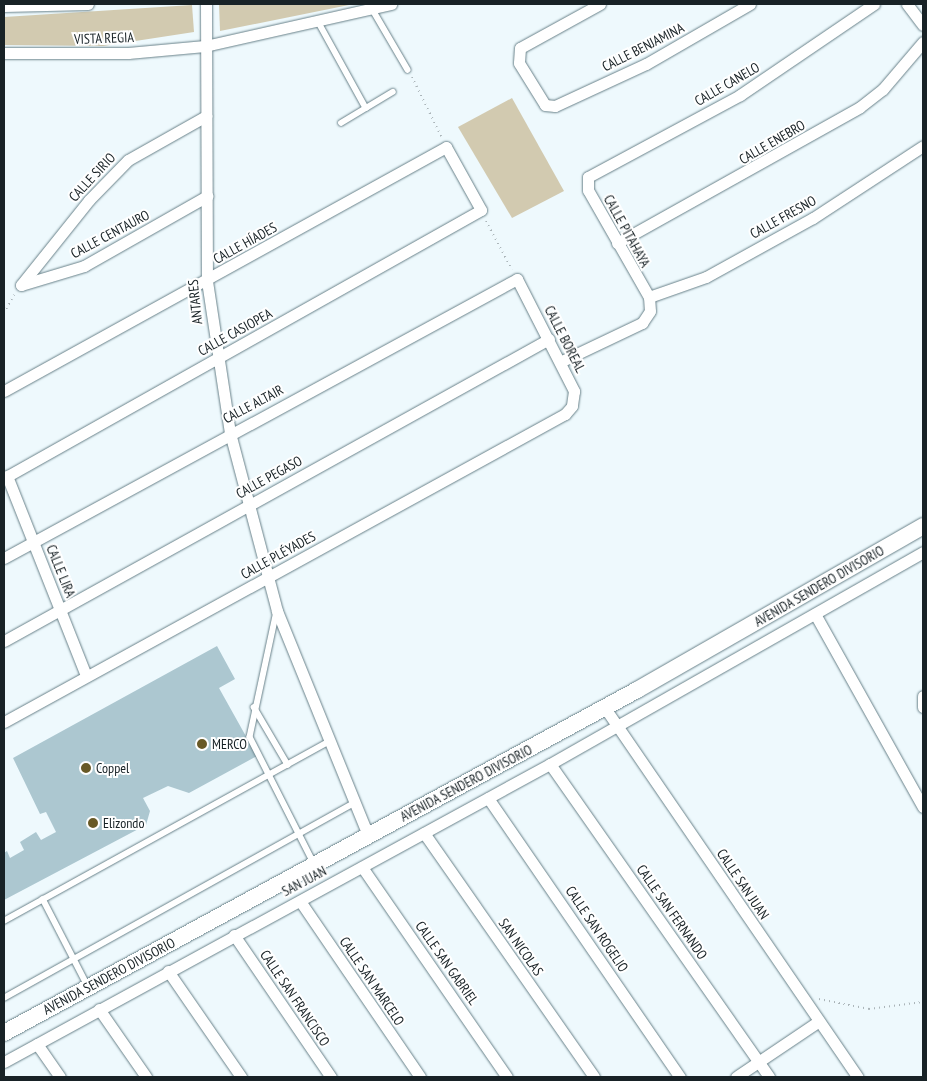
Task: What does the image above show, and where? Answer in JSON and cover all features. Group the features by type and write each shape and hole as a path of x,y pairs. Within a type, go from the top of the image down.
{"street":[{"path":"4,6 88,4"},
{"path":"206,4 206,46"},
{"name":"VISTA REGIA","path":"4,53 128,53 206,46 373,10 391,4"},
{"name":"CALLE BENJAMINA","path":"600,4 520,48 519,63 545,105 555,106 646,64 750,4"},
{"name":"CALLE CANELO","path":"588,178 740,95 874,4"},
{"path":"907,4 923,25"},
{"name":"CALLE ENEBRO","path":"616,243 860,107 883,90 923,42"},
{"name":"ANTARES","path":"206,46 207,281 217,359 230,433 277,611 368,835"},
{"name":"CALLE SIRIO","path":"21,285 89,200 128,160 206,116"},
{"name":"CALLE FRESNO","path":"649,297 706,277 813,218 923,146"},
{"path":"446,147 481,210"},
{"name":"CALLE HÍADES","path":"4,391 207,281 446,147"},
{"name":"CALLE PITAHAYA","path":"588,178 588,190 616,243 649,297"},
{"name":"CALLE CENTAURO","path":"21,285 84,266 207,196"},
{"name":"CALLE CASIOPEA","path":"6,477 481,210"},
{"name":"CALLE BOREAL","path":"517,278 562,361 574,391 572,406 565,414"},
{"name":"CALLE ALTAIR","path":"4,558 517,278"},
{"path":"562,361 642,323 650,311 649,297"},
{"name":"CALLE PEGASO","path":"4,640 549,339"},
{"name":"CALLE PLÉYADES","path":"4,722 565,414"},
{"name":"CALLE LIRA","path":"6,477 86,676"},
{"name":"AVENIDA SENDERO DIVISORIO","path":"4,1033 605,708 923,526"},
{"name":"AVENIDA SENDERO DIVISORIO","path":"617,726 923,552"},
{"path":"815,614 923,807"},
{"path":"923,696 923,707"},
{"name":"CALLE SAN JUAN","path":"605,708 858,1077"},
{"name":"SAN JUAN","path":"4,1062 617,726"},
{"name":"CALLE SAN FERNANDO","path":"550,764 769,1077"},
{"name":"CALLE SAN ROGELIO","path":"488,798 680,1077"},
{"name":"SAN NICOLAS","path":"424,833 594,1077"},
{"name":"CALLE SAN GABRIEL","path":"362,867 507,1077"},
{"name":"CALLE SAN MARCELO","path":"300,901 420,1077"},
{"name":"CALLE SAN FRANCISCO","path":"234,935 331,1077"},
{"path":"168,971 241,1077"},
{"path":"98,1009 146,1077"},
{"path":"736,1077 819,1021"},
{"path":"37,1044 60,1077"}],"lane":[{"path":"373,10 408,70"},
{"path":"318,21 366,108"},
{"path":"341,123 393,92"},
{"path":"277,611 254,707 250,737 266,776 315,864"},
{"path":"254,707 288,765"},
{"path":"4,921 330,742"},
{"path":"4,998 355,803"},
{"path":"43,899 89,987"}],"path":[{"path":"408,70 446,147"},
{"path":"481,210 517,278"},
{"path":"4,312 21,285"},
{"path":"804,1000 869,1009 923,1002"}],"shaded area":[{"path":"219,4 354,4 220,31"},
{"path":"192,5 194,32 103,46 4,45 4,17"},
{"path":"512,98 564,191 512,218 458,127"}],"building":[{"path":"217,646 235,679 219,688 257,756 189,793 168,786 143,798 150,811 146,825 4,900 4,853 7,851 10,858 24,850 20,842 36,832 41,840 56,832 46,812 40,814 13,758"}],"place":[{"name":"MERCO","path":"202,744"},
{"name":"Coppel","path":"86,768"},
{"name":"Elizondo","path":"93,823"}]}
